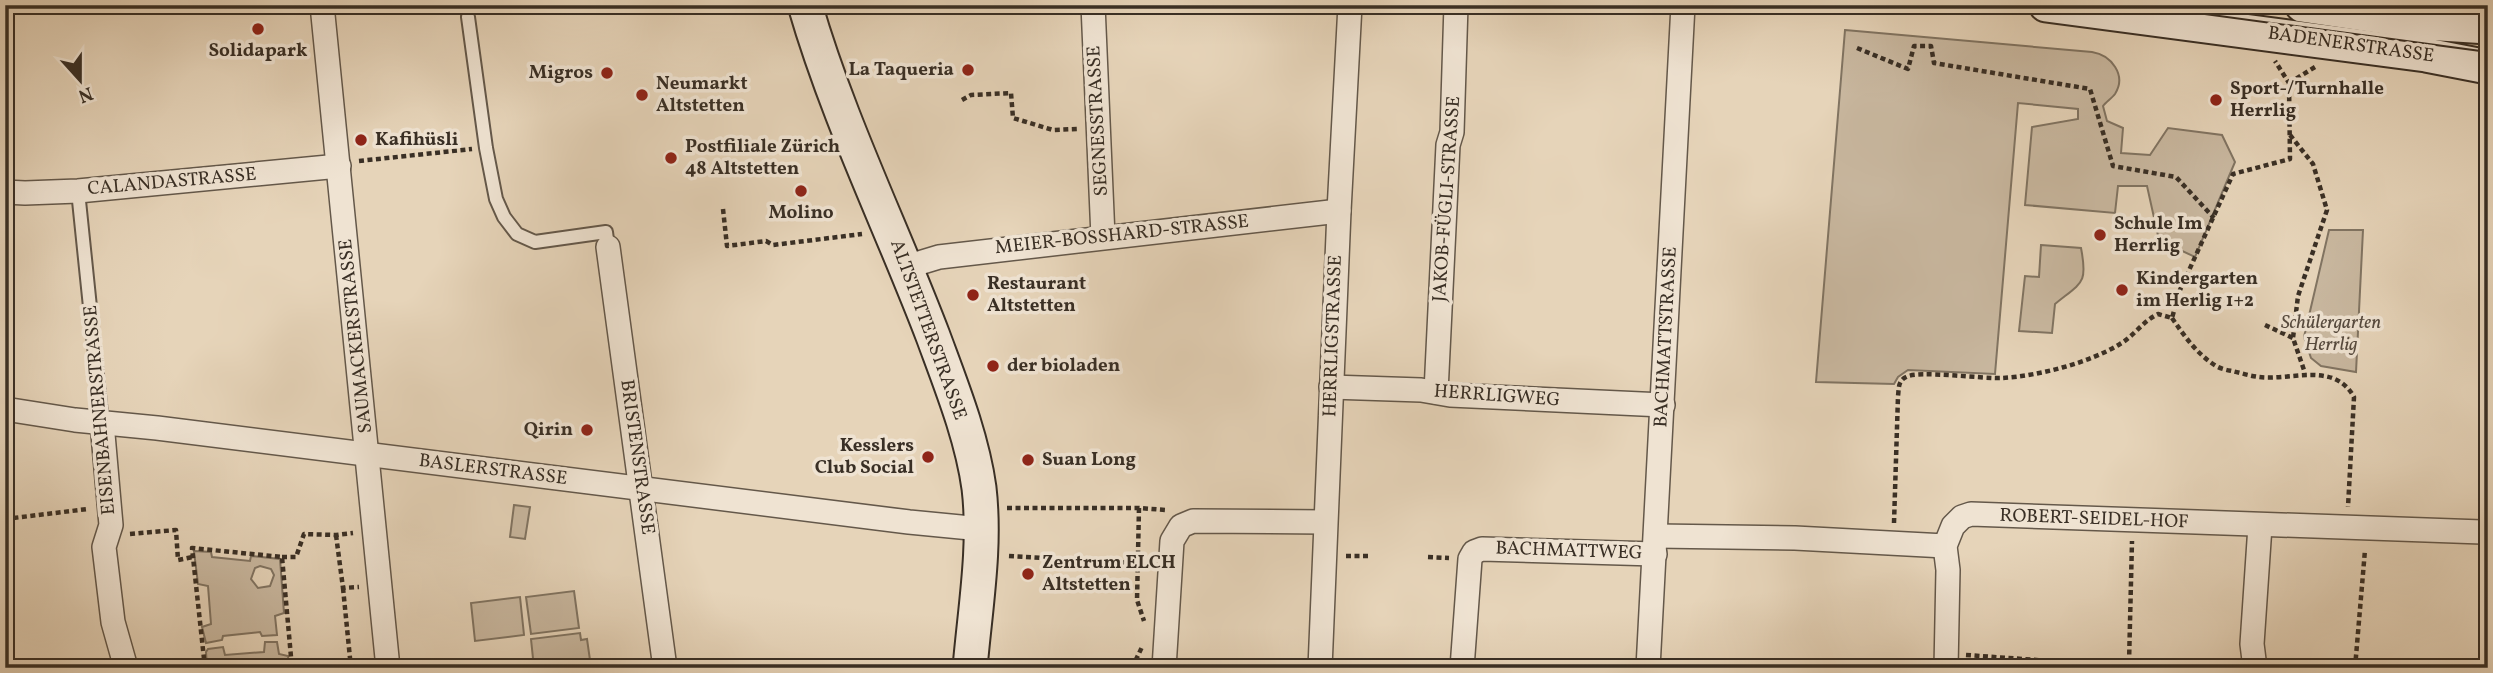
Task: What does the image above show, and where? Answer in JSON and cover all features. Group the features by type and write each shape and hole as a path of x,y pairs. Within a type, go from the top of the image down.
{"street":[{"name":"SAUMACKERSTRASSE","path":"322,5 348,164 368,454 388,668"},
{"name":"ALTSTETTERSTRASSE","path":"805,5 833,90 943,364 973,458 979,487 981,529 970,668"},
{"name":"SEGNESSTRASSE","path":"1093,5 1103,237"},
{"name":"HERRLIGSTRASSE","path":"1320,668 1350,5"},
{"name":"JAKOB-FÜGLI-STRASSE","path":"1436,392 1457,5"},
{"name":"BACHMATTSTRASSE","path":"1648,668 1683,5"},
{"name":"BADENERSTRASSE","path":"2046,5 2426,55 2488,67"},
{"name":"BADENERSTRASSE","path":"2302,5 2426,23 2488,27"},
{"name":"CALANDASTRASSE","path":"5,192 24,194 78,191 348,164"},
{"name":"MEIER-BOSSHARD-STRASSE","path":"906,267 939,257 1339,211"},
{"name":"BRISTENSTRASSE","path":"608,247 665,668"},
{"name":"HERRLIGWEG","path":"1331,387 1662,405"},
{"name":"BASLERSTRASSE","path":"5,409 981,529"},
{"name":"EISENBAHNERSTRASSE","path":"102,423 111,525 104,547 113,622 126,668"},
{"name":"ROBERT-SEIDEL-HOF","path":"1945,546 1953,526 1962,517 1971,514 2482,532 2488,536"},
{"path":"1164,668 1172,541 1181,526 1193,521 1325,522"},
{"path":"2255,668 2252,643 2260,526"},
{"path":"1656,545 1795,538 1945,546 1952,660"},
{"name":"BACHMATTWEG","path":"1462,668 1470,559 1474,552 1482,549 1656,545"}],"lane":[{"path":"468,17 486,148 496,199 503,217 517,234 535,242 606,232 608,247"},
{"name":"EISENBAHNERSTRASSE","path":"78,191 102,423"}],"path":[{"path":"1857,48 1908,69 1914,46 1931,46 1934,63 2090,89 2113,166 2176,177 2214,218"},
{"path":"2172,318 2180,290 2233,174 2290,159 2289,83"},
{"path":"961,100 971,95 1011,93 1013,118 1053,130 1082,128"},
{"path":"2289,134 2313,164 2327,210 2298,296 2293,338 2305,373"},
{"path":"348,164 486,148"},
{"path":"723,209 727,246 765,241 773,245 867,233"},
{"path":"1895,524 1898,396 1899,384 1903,378 1917,375 2001,378 2031,375 2091,358 2121,344 2158,314 2172,318 2189,344 2218,368 2259,377 2286,377 2305,373 2334,379 2349,387 2354,397 2347,518"},
{"path":"2265,325 2293,338"},
{"path":"5,519 110,507"},
{"path":"1011,507 1165,510 1181,526"},
{"path":"1139,508 1137,600 1145,632"},
{"path":"108,536 176,530 178,560 193,556"},
{"path":"205,668 192,548 296,557 304,534 354,533"},
{"path":"2129,663 2132,533"},
{"path":"336,535 351,668"},
{"path":"2355,668 2366,542"},
{"path":"1338,555 1369,556"},
{"path":"1009,556 1170,564"},
{"path":"282,557 292,668"},
{"path":"343,588 359,587"},
{"path":"1132,668 1145,641"},
{"path":"1952,660 1968,655 2051,661 2076,668"}],"green space":[{"path":"1845,30 2092,52 2105,57 2118,73 2115,94 2103,106 2107,121 2123,128 2121,153 2150,155 2168,128 2222,135 2235,162 2195,257 2159,240 2147,186 2118,186 2115,213 2025,205 2032,127 2078,119 2078,109 2018,103 1995,374 1908,370 1898,377 1894,384 1816,382"},
{"name":"Schülergarten Herrlig","path":"2329,230 2363,230 2356,372 2321,366 2311,358 2304,337"},
{"path":"2041,245 2081,248 2083,276 2077,286 2055,304 2052,333 2019,331 2025,276 2039,277"},
{"path":"514,505 530,507 525,539 510,537"},
{"path":"194,551 211,552 212,557 250,561 251,556 280,559 284,613 275,616 277,635 262,636 260,632 223,636 222,640 206,643 202,627 211,624 208,586 198,584","holes":["260,566 271,569 274,575 270,586 258,588 251,579 255,568"]},
{"path":"574,591 579,628 531,634 526,597"},
{"path":"520,597 524,635 475,641 471,603"},
{"path":"580,633 581,640 587,639 590,660 577,663 576,668 534,668 531,639"},
{"path":"265,642 277,642 279,654 288,656 289,668 207,668 208,649 223,647 225,655 264,652"}],"tram line":[{"path":"2138,5 2488,52"}],"place":[{"name":"Solidapark","path":"258,29"},
{"name":"La Taqueria","path":"968,70"},
{"name":"Migros","path":"607,73"},
{"name":"Neumarkt Altstetten","path":"642,95"},
{"name":"Sport-/Turnhalle Herrlig","path":"2216,100"},
{"name":"Kafihüsli","path":"361,140"},
{"name":"Postfiliale Zürich 48 Altstetten","path":"671,158"},
{"name":"Molino","path":"801,191"},
{"name":"Schule Im Herrlig","path":"2100,235"},
{"name":"Kindergarten im Herlig 1+2","path":"2122,290"},
{"name":"Restaurant Altstetten","path":"973,295"},
{"name":"der bioladen","path":"993,366"},
{"name":"Qirin","path":"587,430"},
{"name":"Kesslers Club Social","path":"928,457"},
{"name":"Suan Long","path":"1028,460"},
{"name":"Zentrum ELCH Altstetten","path":"1028,574"}]}
